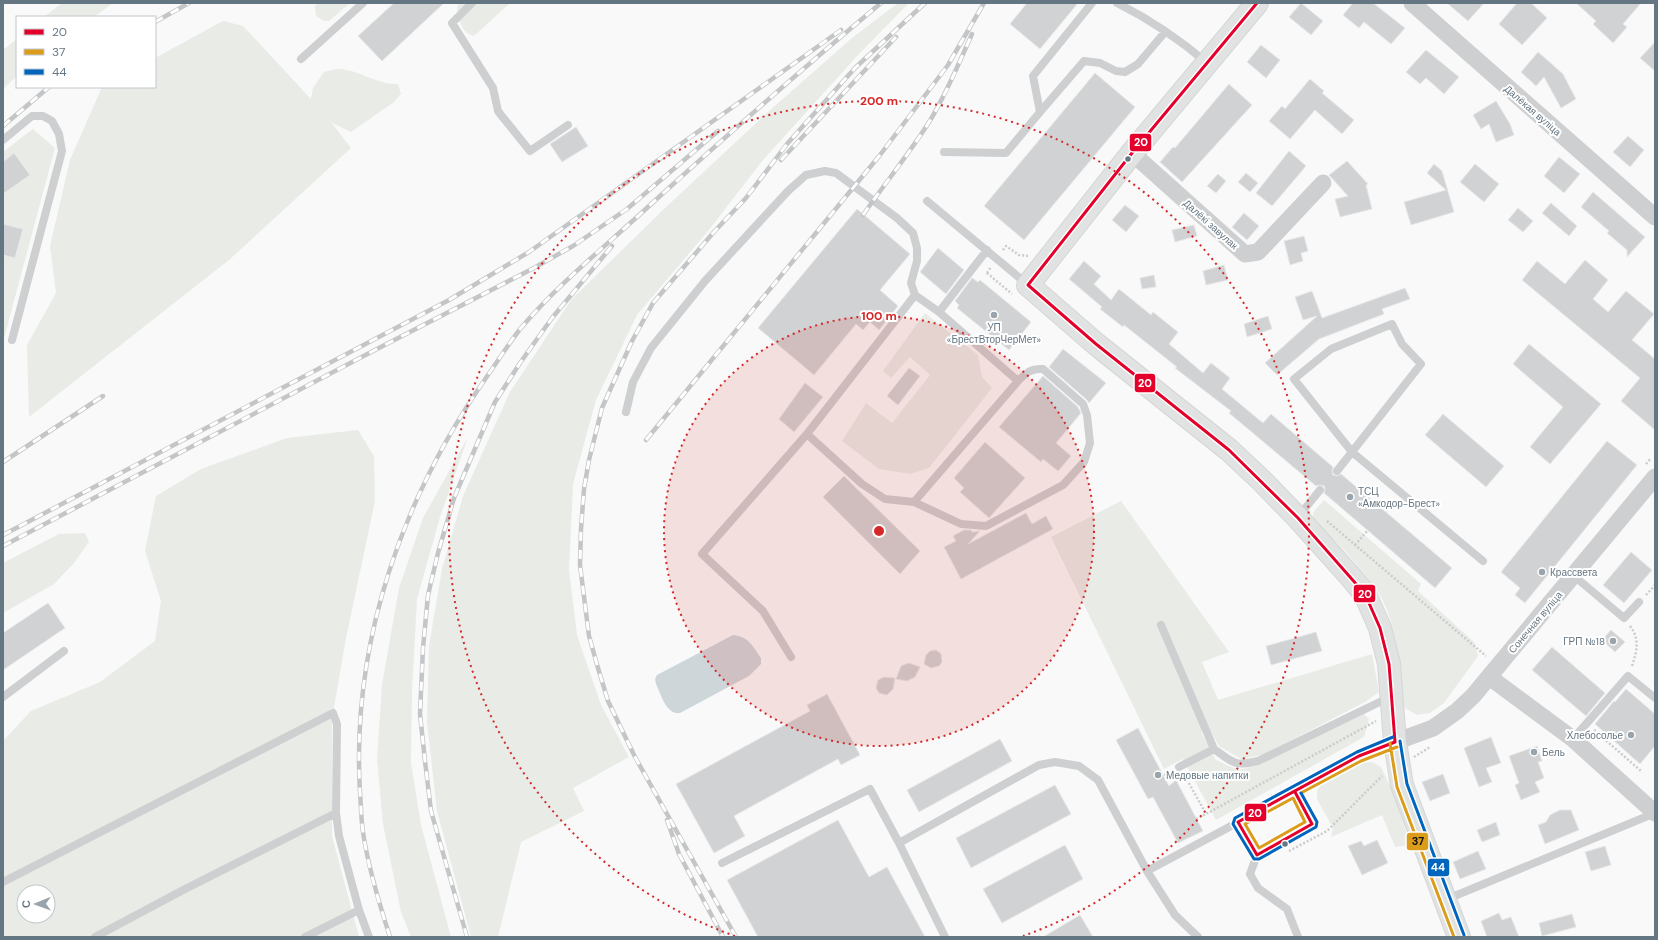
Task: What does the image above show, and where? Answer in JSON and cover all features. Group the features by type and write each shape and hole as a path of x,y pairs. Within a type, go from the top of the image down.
{"street":[{"path":"1257,3 1132,154 1028,285 1096,344 1229,450 1298,518 1365,594 1380,628 1389,664 1390,696 1402,785 1458,937"},
{"name":"Далёкая вуліца","path":"1412,3 1655,217"},
{"name":"Далёкі завулак","path":"1132,154 1245,254 1258,252 1322,183"},
{"name":"Сонечная вуліца","path":"1395,742 1433,728 1451,716 1473,696 1655,477"},
{"path":"1491,675 1496,682 1572,739 1655,813"}],"lane":[{"path":"301,59 363,3"},
{"path":"472,3 452,23 493,88 498,111 530,151 568,125"},
{"path":"1040,112 1033,76 1092,3"},
{"path":"1117,3 1138,13 1192,50 1207,63"},
{"path":"944,152 1006,153 1084,61 1100,63 1116,71 1125,72 1138,64 1165,32"},
{"path":"3,140 32,116 44,116 52,121 59,134 62,150 12,340"},
{"path":"626,412 633,382 651,348 704,281 788,191 806,175 825,171 836,173 897,218 913,234 917,248 918,261 911,283 915,295 939,312 1018,381"},
{"path":"927,201 1028,285"},
{"path":"939,312 987,250"},
{"path":"791,657 763,611 702,554 807,434 915,295"},
{"path":"1337,470 1352,452 1421,364 1402,344 1392,324 1331,349 1294,379 1352,452 1483,561"},
{"path":"807,434 862,484 885,499 914,502 961,524 986,526 1063,485 1084,462 1090,443 1087,415 1083,404 1043,368 1028,371 914,502"},
{"path":"1298,518 1320,490"},
{"path":"1575,574 1580,581 1624,618 1639,602"},
{"path":"1161,625 1214,749 1230,761 1242,765 1258,761 1390,696"},
{"path":"3,697 64,651"},
{"path":"1572,739 1628,676 1655,698"},
{"path":"3,882 333,713 338,724 336,813 339,836 359,910 369,937"},
{"path":"1147,871 1359,756 1395,742"},
{"path":"1179,767 1214,749"},
{"path":"899,844 1039,765 1055,762 1079,766 1098,780 1147,871 1175,914 1198,937"},
{"path":"722,863 870,789 945,937"},
{"path":"1295,792 1312,824 1257,855 1250,874 1258,888 1287,909 1298,937"},
{"path":"95,937 185,889 336,813"},
{"path":"1445,900 1655,813"},
{"path":"1238,822 1257,855"},
{"path":"305,937 359,910"}],"path":[{"path":"1355,545 1368,530"},
{"path":"1624,618 1635,632 1638,651 1628,676"},
{"path":"1586,723 1641,770"},
{"path":"1196,819 1206,814"}],"shaded area":[{"path":"62,3 113,3 95,16 45,16"},
{"path":"318,3 350,3 329,21 324,21 316,16 315,6"},
{"path":"459,3 510,3 474,36 466,32 461,25 457,8"},
{"path":"898,3 909,3 858,55 763,160 708,231 637,315 596,400 573,484 569,570 577,635 601,705 629,757 573,788 584,811 521,842 498,937 471,937 437,811 427,722 429,646 442,569 463,496 510,392 571,300 665,208 768,112 852,38"},
{"path":"223,21 243,26 311,99 313,88 324,72 337,69 347,70 390,84 398,84 401,94 394,102 351,132 332,123 327,117 351,148 229,260 29,417 27,345 56,293 50,246 70,160 102,88 156,88 156,57"},
{"path":"16,40 16,77 3,89 3,50"},
{"path":"33,129 55,148 3,342 3,152"},
{"path":"925,313 978,355 982,377 992,388 929,468 910,474 879,469 842,441 866,403 892,423 930,375 910,357 891,378 883,371"},
{"path":"358,430 374,456 375,501 346,638 332,719 332,836 359,937 3,937 3,741 31,711 100,682 155,641 161,601 145,551 156,496 201,469 287,438"},
{"path":"468,437 440,517 417,599 412,690 411,763 421,825 451,937 411,937 401,912 383,824 377,759 382,685 399,588 423,518"},
{"path":"1324,500 1421,584 1418,591 1474,642 1478,656 1444,703 1430,713 1417,715 1405,708 1394,634 1385,605 1378,592 1362,570 1317,524 1314,519 1314,511"},
{"path":"1121,501 1229,652 1202,662 1218,700 1372,654 1379,692 1365,702 1262,755 1241,759 1219,746 1209,729 1201,732 1216,760 1238,770 1256,766 1364,714 1369,719 1364,737 1216,820 1183,759 1164,769 1051,537"},
{"path":"85,533 89,542 74,563 54,584 3,613 3,563 59,534"},
{"path":"733,635 750,642 761,658 761,664 749,676 680,713 671,711 665,703 656,684 655,679 657,675"},
{"path":"1372,762 1381,767 1393,792 1410,845 1395,847 1382,815 1331,837 1333,828 1317,799 1317,791 1322,783 1360,763"}],"building":[{"path":"394,3 444,3 382,61 358,36"},
{"path":"1027,3 1078,3 1040,49 1010,24"},
{"path":"1301,3 1323,21 1311,35 1289,17"},
{"path":"1353,3 1373,3 1405,28 1391,44 1364,22 1359,28 1343,15"},
{"path":"1447,3 1484,3 1468,21"},
{"path":"1517,3 1531,3 1547,18 1522,45 1499,24"},
{"path":"1576,3 1641,3 1623,24 1627,27 1613,43 1593,24 1596,21"},
{"path":"1655,42 1655,71 1640,58"},
{"path":"1261,45 1280,60 1266,78 1247,62"},
{"path":"1426,50 1459,77 1444,94 1426,78 1420,84 1406,72"},
{"path":"1538,52 1563,74 1576,99 1561,108 1544,77 1536,86 1521,72"},
{"path":"1095,73 1135,107 1024,240 984,206"},
{"path":"1310,79 1324,91 1322,93 1354,120 1342,134 1315,110 1290,139 1269,121 1282,106 1285,109"},
{"path":"1229,84 1252,105 1182,182 1160,162 1173,147 1175,148"},
{"path":"1496,101 1510,124 1514,135 1496,142 1489,124 1481,129 1473,115"},
{"path":"576,127 588,146 562,162 550,144"},
{"path":"1628,136 1644,150 1630,167 1613,152"},
{"path":"1289,151 1306,166 1272,206 1256,193"},
{"path":"14,153 30,175 3,194 3,162"},
{"path":"1559,157 1580,174 1564,193 1544,176"},
{"path":"1347,161 1368,184 1366,185 1372,209 1340,217 1335,199 1348,196 1329,175"},
{"path":"1434,164 1442,171 1454,212 1411,225 1404,202 1446,190 1427,173"},
{"path":"1475,164 1499,184 1484,202 1460,182"},
{"path":"1246,173 1258,183 1250,192 1238,182"},
{"path":"1218,174 1226,181 1216,193 1207,186"},
{"path":"1593,192 1645,237 1627,257 1627,250 1607,233 1609,231 1581,207"},
{"path":"1551,203 1577,226 1569,236 1542,213"},
{"path":"1125,205 1139,216 1126,232 1112,220"},
{"path":"1518,208 1533,221 1523,232 1508,220"},
{"path":"857,209 910,254 880,290 898,306 879,330 870,322 863,330 856,324 814,375 758,328"},
{"path":"1244,213 1259,226 1247,240 1232,227"},
{"path":"3,224 23,229 15,258 3,255"},
{"path":"1194,225 1197,236 1175,242 1172,230"},
{"path":"1304,236 1308,251 1301,253 1303,261 1290,265 1284,241"},
{"path":"938,248 964,270 946,294 920,272"},
{"path":"1585,260 1608,280 1593,299 1608,312 1626,291 1654,314 1632,340 1655,359 1655,430 1621,401 1640,378 1522,280 1537,261 1565,284"},
{"path":"1084,261 1101,276 1094,284 1111,300 1119,289 1151,315 1153,312 1178,332 1169,344 1203,373 1211,363 1230,378 1222,389 1263,423 1271,414 1333,467 1333,475 1337,476 1341,474 1452,568 1435,588 1324,493 1324,486 1316,486 1229,413 1231,411 1175,368 1177,367 1124,325 1123,327 1100,309 1102,307 1069,279"},
{"path":"1224,265 1228,280 1206,285 1203,271"},
{"path":"1154,275 1156,287 1142,289 1140,278"},
{"name":"УП «БрестВторЧерМет»","path":"972,278 978,282 980,280 1031,322 1009,350 957,308 959,305 955,301"},
{"path":"1405,288 1410,299 1382,309 1384,314 1319,339 1277,375 1265,363 1317,316 1303,320 1295,297 1312,291 1322,318"},
{"path":"1268,316 1272,329 1247,337 1244,324"},
{"path":"1529,344 1601,404 1550,464 1530,447 1563,407 1513,364"},
{"path":"1063,349 1106,383 1089,403 1049,367"},
{"path":"909,368 920,376 898,405 887,396"},
{"path":"1043,376 1078,407 1081,413 1056,443 1071,456 1058,471 1043,459 1041,462 999,427"},
{"path":"805,383 823,397 794,432 779,419"},
{"path":"1443,414 1504,466 1486,487 1425,435"},
{"path":"1607,441 1637,465 1525,603 1515,595 1520,588 1501,572"},
{"path":"985,442 1025,478 989,518 960,492 964,488 954,478"},
{"path":"844,476 920,551 900,574 823,497"},
{"path":"1026,513 1032,524 1046,516 1053,529 961,579 944,547 956,541 953,536 964,530 971,530 972,532 980,531 968,544"},
{"path":"1631,552 1652,570 1624,603 1603,585"},
{"path":"48,603 65,628 3,670 3,633"},
{"name":"ГРП №18","path":"1611,630 1625,642 1615,652 1602,640"},
{"path":"1316,632 1322,651 1271,665 1266,646"},
{"path":"1552,647 1605,693 1586,716 1532,670"},
{"path":"936,650 941,654 942,662 939,666 931,668 924,664 926,655 930,651"},
{"path":"909,663 920,667 915,677 907,681 896,679 901,666"},
{"path":"884,677 895,678 893,689 887,695 879,693 876,688 878,680"},
{"name":"Хлебосолье","path":"1626,689 1655,714 1655,746 1640,764 1595,724"},
{"path":"827,694 860,755 841,765 838,759 734,816 745,836 714,853 676,784 810,711 807,705"},
{"path":"1138,728 1169,786 1176,780 1203,831 1178,843 1153,797 1148,799 1116,740"},
{"path":"1491,737 1501,763 1486,768 1492,782 1479,787 1464,748"},
{"path":"1000,739 1012,761 919,812 907,790"},
{"path":"1537,746 1542,761 1538,762 1544,778 1535,782 1540,792 1521,800 1515,785 1519,783 1509,756"},
{"path":"1443,774 1450,793 1430,801 1422,782"},
{"path":"1055,785 1071,814 971,868 956,838"},
{"path":"1560,810 1571,810 1579,830 1545,844 1538,825 1546,822 1550,815"},
{"path":"838,820 869,877 887,867 925,937 758,937 727,880"},
{"path":"1496,822 1500,835 1482,842 1477,830"},
{"path":"1377,840 1388,863 1362,875 1348,846 1361,841 1364,846"},
{"path":"1065,845 1083,879 1002,923 983,889"},
{"path":"1605,846 1611,865 1591,871 1585,852"},
{"path":"1478,851 1486,869 1460,879 1453,862"},
{"path":"1499,913 1502,920 1511,917 1519,937 1487,937 1481,921"},
{"path":"1572,914 1576,927 1542,936 1539,923"},
{"path":"1080,915 1093,937 1043,937"}],"railway":[{"path":"156,21 189,3"},
{"path":"390,937 378,898 365,845 360,792 359,736 364,681 374,626 389,573 408,521 431,470 458,422 488,375 508,345 536,311 583,265 706,154 881,3"},
{"path":"736,937 635,757 608,701 589,636 580,565 584,489 589,460 602,408 632,341 653,303 713,233 746,198 787,144 855,68 925,3"},
{"path":"646,440 880,155 948,65 984,3"},
{"path":"3,535 449,300 529,252 841,30"},
{"path":"863,215 915,144 931,119 948,88 972,34"},
{"path":"781,160 896,37"},
{"path":"3,126 48,88"},
{"path":"3,546 532,269 573,246 627,209 718,131"},
{"path":"467,937 431,811 425,761 420,714 423,648 428,595 438,553 454,498 495,402 520,363 552,318 612,246"},
{"path":"3,462 103,396"},
{"path":"667,820 679,854 723,937"}],"transit line":[{"name":"20","path":"1028,285 1132,153 1257,3"},
{"name":"20","path":"1028,285 1096,344 1229,450 1298,518 1365,594 1380,628 1389,664 1395,742"},
{"name":"44","path":"1301,793 1317,822 1316,827 1259,859 1254,859 1233,824 1235,818 1357,752 1393,737"},
{"name":"44","path":"1400,741 1407,784 1464,935"},
{"name":"20","path":"1295,792 1312,824 1257,855 1238,822 1359,756 1395,742"},
{"name":"37","path":"1390,743 1397,787 1454,937"},
{"name":"37","path":"1301,793 1361,761 1397,747"},
{"name":"37","path":"1293,798 1305,822 1259,848 1245,824 1293,798"}],"place":[{"name":"УП «БрестВторЧерМет»","path":"994,315"},
{"name":"ТСЦ «Амкодор-Брест»","path":"1350,497"},
{"name":"Крассвета","path":"1542,572"},
{"name":"ГРП №18","path":"1613,641"},
{"name":"Хлебосолье","path":"1631,735"},
{"name":"Бель","path":"1534,752"},
{"name":"Медовые напитки","path":"1158,775"}]}
